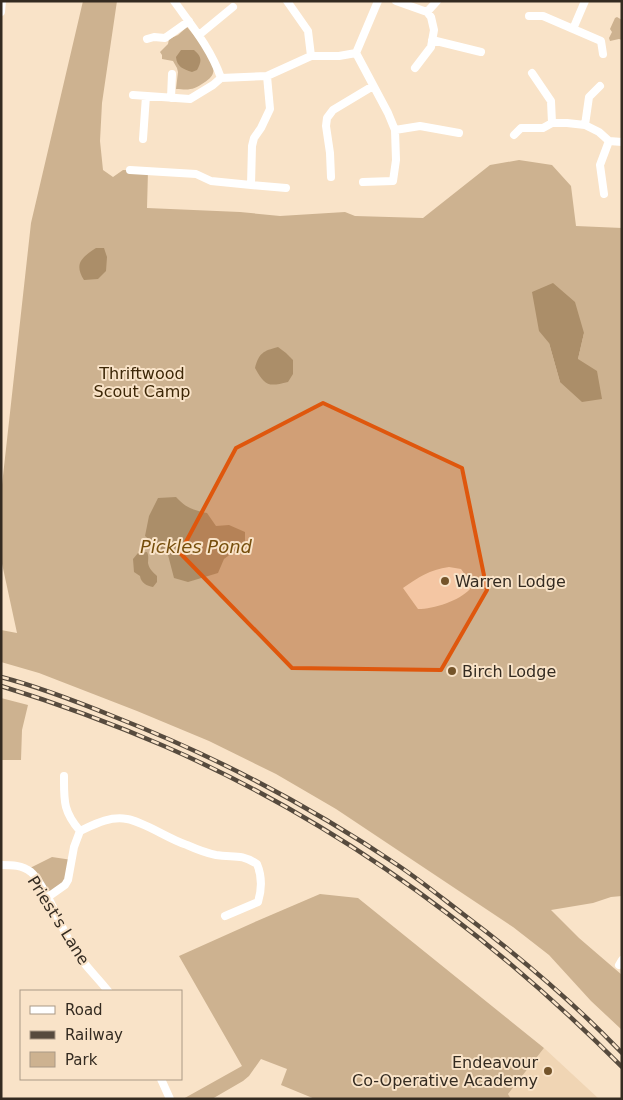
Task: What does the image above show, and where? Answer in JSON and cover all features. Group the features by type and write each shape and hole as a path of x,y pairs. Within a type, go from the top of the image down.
{"street":[{"path":"1,12 2,1"},
{"path":"174,1 208,48 221,78"},
{"path":"287,1 308,30 311,56"},
{"path":"356,53 378,1"},
{"path":"396,1 427,12 431,17 434,30 431,47 415,68"},
{"path":"427,12 437,1"},
{"path":"573,29 585,1"},
{"path":"199,35 233,7"},
{"path":"529,16 543,16 601,42 603,54"},
{"path":"147,39 154,37 165,38 188,21"},
{"path":"432,40 481,52"},
{"path":"133,95 190,99 214,85 221,78 267,76 311,56 339,56 356,53"},
{"path":"356,53 395,130 396,160 393,181 363,182"},
{"path":"532,73 551,101 552,123"},
{"path":"171,98 172,74"},
{"path":"251,185 252,146 254,138 270,108 267,76"},
{"path":"331,177 326,126 327,118 333,110 373,86"},
{"path":"585,125 590,97 600,86"},
{"path":"143,139 146,96"},
{"path":"514,135 521,128 543,128 552,123 567,123 585,125 599,132 609,141 622,142"},
{"path":"395,130 420,126 459,133"},
{"path":"604,194 600,165 609,141"},
{"path":"130,170 196,174 211,181 286,188"},
{"path":"64,776 64,795 67,811 72,822 80,831"},
{"path":"48,897 65,885 68,880 74,847 80,831 105,820 128,819 185,845 216,854 240,856 256,864 260,871 258,902 225,916"},
{"name":"Priest's Lane","path":"1,865 17,866 35,876 48,897 76,953 107,990"},
{"path":"161,1080 170,1099"}],"highlighted area":[{"path":"323,403 462,468 487,590 441,670 292,668 180,553 236,448"}],"shaded area":[{"name":"Endeavour Co-Operative Academy","path":"544,1048 599,1099 511,1099 508,1094"}],"green space":[{"name":"Thriftwood Scout Camp","path":"83,1 117,1 102,103 100,141 103,170 113,177 123,170 148,171 147,208 240,212 280,216 345,212 355,216 423,218 490,165 519,160 552,165 571,186 576,226 622,228 622,896 551,910 579,938 622,975 622,1030 591,1001 549,955 513,927 336,809 276,774 209,741 39,673 1,662 1,630 17,633 1,559 1,494 31,223","holes":["584,333 578,359 560,382 549,343","449,567 461,569 469,580 470,589 446,604 418,609 403,588 424,574"]},
{"path":"617,17 622,20 622,40 610,41 609,38 612,32 610,29"},
{"path":"187,27 212,62 213,73 211,77 195,88 176,89 177,68 173,61 162,59 160,52 168,44 169,39 178,35"},
{"path":"1,698 28,705 22,730 21,760 1,760"},
{"path":"52,857 72,860 68,880 48,897 30,868"},
{"path":"320,894 358,898 544,1048 508,1094 511,1099 315,1099 281,1085 287,1069 261,1059 243,1081 212,1099 183,1099 242,1066 179,956"}],"water":[{"path":"181,50 194,50 199,55 200,62 197,70 192,72 183,69 179,65 176,57"},
{"path":"96,248 104,248 107,257 106,271 98,279 84,280 79,265 86,255"},
{"path":"553,283 575,302 584,333 578,359 597,371 602,399 582,402 560,382 549,343 539,331 532,292"},
{"path":"278,347 293,360 293,374 288,382 271,385 265,382 255,368 262,353"},
{"name":"Pickles Pond","path":"176,497 190,508 207,513 216,526 229,525 245,532 245,543 224,559 218,573 188,582 174,578 168,555 145,536 149,516 158,498"},
{"path":"147,552 149,567 157,576 157,582 153,587 145,584 140,576 134,572 133,559 138,553"}],"railway":[{"path":"1,677 73,700 189,748 261,784 331,823 407,872 505,946 565,998 622,1053"},
{"path":"1,686 124,729 164,746 228,776 290,809 350,845 408,885 519,971 622,1067"}],"place":[{"name":"Warren Lodge","path":"445,581"},
{"name":"Birch Lodge","path":"452,671"},
{"name":"Endeavour Co-Operative Academy","path":"548,1071"}]}
